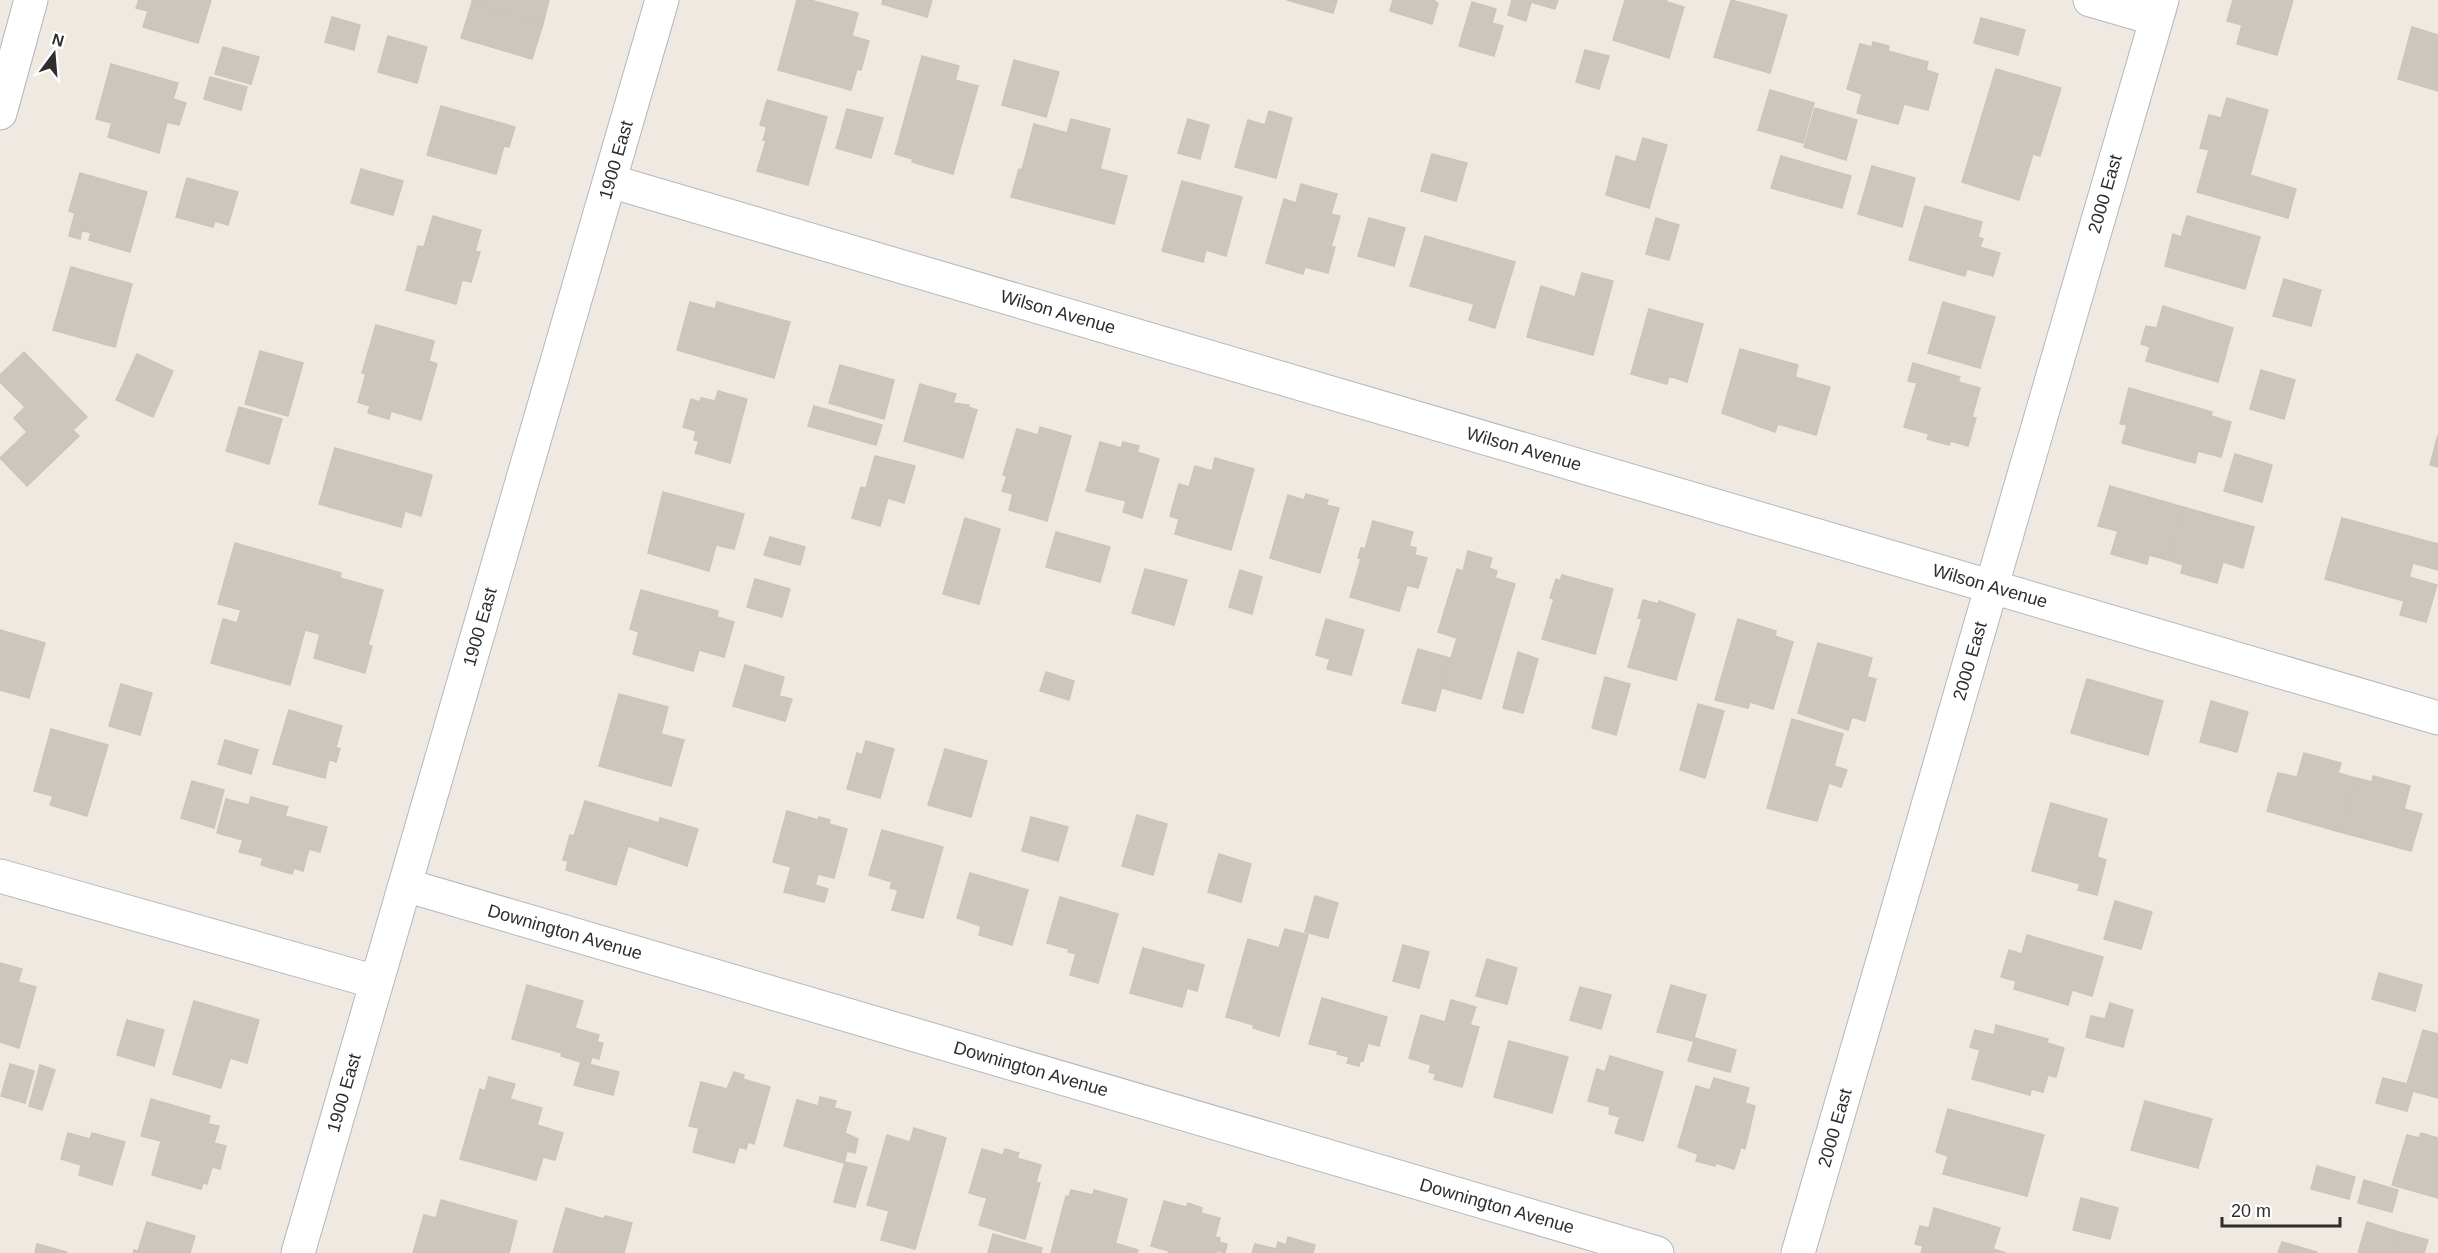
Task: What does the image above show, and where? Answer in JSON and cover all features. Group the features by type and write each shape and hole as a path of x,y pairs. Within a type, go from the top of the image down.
{"street":[{"path":"0,112 32,0"},
{"name":"1900 East","path":"298,1253 662,0"},
{"path":"2090,0 2159,10"},
{"name":"2000 East","path":"1798,1253 2159,10"},
{"name":"Wilson Avenue","path":"609,181 2438,718"},
{"path":"0,876 376,982"},
{"name":"Downington Avenue","path":"405,885 1657,1253"}],"building":[{"path":"139,0 211,0 198,43 143,27 148,11 136,8"},
{"path":"472,0 549,0 543,24 472,3"},
{"path":"797,0 810,0 858,13 852,36 869,41 861,70 857,69 851,90 778,70"},
{"path":"883,0 932,0 927,17 882,4"},
{"path":"1287,0 1337,0 1333,13"},
{"path":"1393,0 1433,0 1438,3 1432,24 1390,11"},
{"path":"1512,0 1558,0 1555,9 1531,2 1526,21 1508,15"},
{"path":"1625,0 1667,0 1667,2 1684,7 1669,58 1613,40"},
{"path":"1731,0 1787,15 1770,73 1714,57"},
{"path":"2233,0 2293,0 2277,55 2237,44 2242,25 2227,21"},
{"path":"1472,2 1496,9 1492,23 1503,26 1494,56 1459,46"},
{"path":"472,3 543,24 532,59 461,38"},
{"path":"332,17 360,25 354,50 325,42"},
{"path":"1981,18 2025,30 2018,55 1974,43"},
{"path":"2412,27 2438,35 2438,91 2398,79"},
{"path":"388,36 427,47 417,83 378,72"},
{"path":"1873,42 1889,46 1888,51 1928,62 1926,70 1938,74 1928,110 1904,104 1898,124 1857,113 1862,94 1847,89 1860,44 1872,47"},
{"path":"223,47 259,57 251,84 215,74"},
{"path":"1585,50 1609,56 1599,89 1576,82"},
{"path":"922,56 959,66 955,80 978,86 953,174 912,162 913,159 895,154"},
{"path":"1014,60 1059,72 1046,117 1002,105"},
{"path":"111,64 178,83 173,99 186,103 179,125 167,122 159,153 108,137 112,123 96,119"},
{"path":"1996,69 2061,88 2040,156 2033,154 2019,200 1962,182"},
{"path":"210,77 247,87 241,110 204,99"},
{"path":"1770,90 1814,103 1803,143 1758,130"},
{"path":"2227,98 2268,110 2250,175 2296,189 2288,218 2197,192 2209,150 2200,148 2209,115 2221,118"},
{"path":"767,100 827,117 808,185 757,171 766,141 763,140 767,127 760,125"},
{"path":"441,106 515,127 509,147 504,146 496,174 427,155"},
{"path":"1815,108 1857,120 1846,160 1804,147"},
{"path":"847,109 883,118 871,158 836,148"},
{"path":"1269,111 1292,118 1276,178 1235,167 1248,120 1265,125"},
{"path":"1071,119 1110,129 1100,169 1127,176 1114,224 1011,197 1019,169 1022,170 1034,124 1067,133"},
{"path":"1188,119 1209,125 1200,159 1178,153"},
{"path":"1643,138 1667,145 1649,208 1606,195 1616,156 1636,162"},
{"path":"1432,154 1467,163 1456,201 1421,191"},
{"path":"1781,156 1851,176 1842,208 1771,188"},
{"path":"1872,166 1915,178 1902,227 1858,214"},
{"path":"361,169 403,181 393,215 351,203"},
{"path":"80,173 147,192 130,252 89,240 91,233 82,230 80,239 69,236 75,213 69,211"},
{"path":"187,178 238,192 228,225 215,221 213,227 176,217"},
{"path":"1182,181 1242,197 1226,256 1206,250 1203,262 1162,251"},
{"path":"1301,184 1337,194 1331,214 1340,216 1331,247 1335,247 1328,273 1305,267 1303,274 1266,263 1284,199 1296,203"},
{"path":"1925,206 1982,222 1978,237 1983,239 1980,247 2000,253 1993,276 1967,269 1965,276 1909,260"},
{"path":"433,216 481,230 475,251 480,252 471,282 462,280 456,304 406,290 418,246 424,247"},
{"path":"2187,216 2260,237 2245,289 2165,266 2173,234 2181,237"},
{"path":"1369,218 1405,228 1394,266 1358,256"},
{"path":"1656,218 1679,225 1669,260 1646,254"},
{"path":"1425,236 1515,262 1495,328 1469,320 1474,304 1410,286"},
{"path":"71,267 132,284 115,347 53,330"},
{"path":"1582,273 1613,281 1593,355 1527,337 1541,286 1575,297"},
{"path":"2284,279 2321,290 2311,326 2273,316"},
{"path":"690,302 715,309 717,302 790,322 774,378 677,350"},
{"path":"1943,302 1995,317 1980,368 1928,353"},
{"path":"2163,306 2233,328 2218,382 2146,361 2150,347 2141,344 2146,326 2157,328"},
{"path":"1649,309 1703,324 1687,382 1669,376 1667,384 1631,374"},
{"path":"376,325 434,341 429,361 437,364 421,420 391,411 389,419 368,413 370,406 358,402 366,374 362,373"},
{"path":"1740,349 1798,365 1795,377 1830,387 1816,435 1778,424 1775,432 1722,413"},
{"path":"260,351 303,363 288,416 245,404"},
{"path":"24,352 87,417 73,430 79,436 27,486 0,458 27,432 14,418 25,407 0,382 0,375"},
{"path":"137,354 173,371 153,417 116,400"},
{"path":"1913,363 1960,377 1958,382 1980,388 1972,417 1976,418 1968,446 1951,441 1949,445 1927,439 1929,434 1904,427 1917,383 1908,381"},
{"path":"840,365 894,380 884,419 829,403"},
{"path":"2261,370 2295,380 2284,419 2250,409"},
{"path":"920,384 956,394 953,403 969,405 968,407 977,410 963,458 904,441"},
{"path":"2129,388 2212,412 2211,416 2231,422 2221,457 2198,451 2195,463 2122,443 2127,425 2120,424"},
{"path":"718,391 747,399 730,463 695,453 699,441 694,440 696,431 683,427 691,399 700,402 701,398 715,401"},
{"path":"814,406 882,425 876,445 808,426"},
{"path":"239,407 282,419 269,464 226,451"},
{"path":"1040,427 1071,436 1047,521 1009,510 1013,494 1002,491 1007,476 1003,475 1017,429 1038,435"},
{"path":"2438,435 2438,467 2430,465"},
{"path":"1100,442 1121,448 1123,442 1139,446 1137,452 1159,459 1142,518 1123,512 1126,501 1086,491"},
{"path":"335,448 432,475 421,516 405,511 401,527 319,504"},
{"path":"2235,454 2272,465 2262,502 2224,491"},
{"path":"875,456 915,466 904,503 888,498 880,526 852,518 861,487 866,488"},
{"path":"1215,458 1254,469 1231,550 1175,534 1179,519 1170,516 1179,484 1189,487 1195,466 1212,471"},
{"path":"2110,486 2183,507 2168,560 2149,555 2147,564 2111,554 2118,531 2098,526"},
{"path":"663,492 744,514 734,549 716,545 709,571 648,553"},
{"path":"1306,494 1328,500 1326,505 1339,508 1320,573 1270,558 1288,495 1304,500"},
{"path":"2183,507 2254,527 2243,568 2223,562 2217,583 2181,573 2183,565 2168,560"},
{"path":"965,518 1000,529 979,604 943,594"},
{"path":"2342,518 2438,544 2438,570 2413,563 2409,577 2437,585 2426,622 2400,615 2404,601 2325,579"},
{"path":"1373,521 1413,532 1409,546 1416,548 1415,555 1427,558 1418,588 1407,585 1399,611 1350,597 1361,559 1358,558 1361,548 1365,549"},
{"path":"1056,532 1110,547 1100,582 1046,567"},
{"path":"770,537 805,547 800,565 764,555"},
{"path":"235,543 341,573 340,578 383,590 368,645 372,646 365,673 314,658 320,634 305,630 290,685 211,663 223,619 237,623 241,610 218,604"},
{"path":"1468,551 1492,558 1489,568 1497,571 1495,578 1515,584 1481,699 1442,688 1457,638 1438,632 1457,569 1463,571"},
{"path":"1145,569 1187,580 1174,625 1132,613"},
{"path":"1240,570 1262,577 1252,614 1229,607"},
{"path":"1562,575 1613,589 1595,654 1542,639 1554,599 1550,598 1556,579 1560,581"},
{"path":"755,579 790,589 782,617 747,607"},
{"path":"641,590 718,611 717,617 734,622 724,657 699,650 693,671 633,654 639,632 630,629"},
{"path":"1643,600 1658,604 1659,601 1695,614 1676,680 1628,667 1642,619 1638,618"},
{"path":"1326,619 1364,630 1351,675 1327,669 1330,659 1316,655"},
{"path":"1738,619 1776,631 1775,636 1793,642 1773,709 1750,702 1748,708 1715,700"},
{"path":"0,630 45,643 29,698 0,690"},
{"path":"1818,643 1872,658 1867,677 1876,679 1865,721 1852,717 1848,730 1798,713"},
{"path":"1418,649 1450,658 1435,711 1402,703"},
{"path":"1518,652 1538,659 1523,713 1503,708"},
{"path":"745,665 784,677 779,696 792,699 785,721 733,706"},
{"path":"1046,672 1074,681 1069,700 1040,691"},
{"path":"1605,677 1630,684 1616,735 1592,728"},
{"path":"2087,679 2163,701 2148,755 2071,733"},
{"path":"121,684 152,693 140,735 109,726"},
{"path":"619,694 668,707 661,734 684,740 671,786 599,766"},
{"path":"2211,701 2248,712 2237,752 2200,742"},
{"path":"1698,704 1724,711 1705,778 1680,770"},
{"path":"289,710 342,726 336,747 340,749 336,762 329,759 325,778 273,764"},
{"path":"1792,719 1843,734 1834,766 1847,770 1841,787 1829,783 1817,821 1767,808"},
{"path":"51,729 108,745 87,816 50,805 53,796 34,791"},
{"path":"225,740 258,750 251,774 218,764"},
{"path":"866,741 894,749 880,798 847,789 857,753 862,755"},
{"path":"945,749 987,761 971,817 928,805"},
{"path":"2304,753 2341,763 2338,773 2356,778 2340,832 2267,811 2278,773 2297,777"},
{"path":"2373,776 2410,786 2404,809 2422,814 2411,851 2340,832 2356,778 2372,782"},
{"path":"192,781 224,790 214,828 181,818"},
{"path":"251,797 288,807 285,816 327,827 320,852 309,849 303,871 294,868 292,874 261,865 263,858 239,852 243,840 217,833 226,799 249,805"},
{"path":"585,801 659,823 660,818 698,829 687,866 628,846 616,885 566,870 568,861 563,860 570,835 574,836"},
{"path":"2051,803 2107,819 2097,857 2106,860 2097,895 2078,890 2080,884 2032,871"},
{"path":"787,811 818,820 819,817 830,820 829,824 847,829 834,878 818,874 815,885 828,889 824,902 784,892 791,867 773,862"},
{"path":"1137,815 1167,824 1153,875 1122,866"},
{"path":"1031,817 1068,827 1058,861 1022,851"},
{"path":"882,830 943,847 923,918 892,910 898,890 890,888 892,882 869,875"},
{"path":"1219,854 1251,864 1241,902 1208,892"},
{"path":"970,873 1028,890 1012,945 979,935 981,926 957,918"},
{"path":"1315,896 1338,903 1328,938 1305,932"},
{"path":"1060,897 1118,914 1098,983 1070,975 1076,954 1068,952 1069,949 1047,943"},
{"path":"2115,901 2152,912 2141,949 2104,939"},
{"path":"1285,929 1308,935 1279,1036 1253,1028 1254,1025 1226,1017 1248,939 1279,948"},
{"path":"2027,935 2103,957 2092,996 2072,990 2068,1005 2014,989 2016,981 2001,977 2009,950 2022,954"},
{"path":"1403,945 1429,952 1419,988 1393,981"},
{"path":"1143,948 1204,965 1197,991 1187,988 1182,1007 1130,993"},
{"path":"1487,959 1517,968 1507,1004 1476,996"},
{"path":"0,963 22,969 18,982 36,987 19,1048 0,1042"},
{"path":"2379,973 2422,985 2415,1011 2372,999"},
{"path":"527,985 583,1001 575,1028 599,1035 597,1042 603,1043 599,1059 592,1057 590,1064 581,1062 561,1056 562,1053 512,1039"},
{"path":"1671,985 1706,995 1693,1041 1657,1032"},
{"path":"1580,987 1611,995 1601,1029 1570,1020"},
{"path":"1322,998 1387,1017 1379,1046 1368,1043 1363,1061 1360,1060 1359,1066 1347,1063 1349,1057 1337,1054 1338,1051 1309,1044"},
{"path":"1451,1000 1476,1007 1470,1025 1479,1027 1462,1087 1434,1079 1436,1074 1429,1072 1431,1065 1409,1058 1421,1015 1445,1022"},
{"path":"194,1001 259,1020 247,1063 230,1058 221,1088 173,1074"},
{"path":"2110,1003 2133,1010 2123,1047 2086,1037 2091,1016 2105,1019"},
{"path":"127,1020 164,1030 154,1066 117,1055"},
{"path":"1996,1025 2048,1039 2047,1043 2064,1048 2056,1077 2048,1075 2043,1092 2031,1089 2030,1095 1972,1079 1980,1050 1970,1047 1975,1030 1994,1035"},
{"path":"2423,1030 2438,1034 2438,1098 2413,1091 2407,1111 2376,1103 2383,1078 2407,1084"},
{"path":"1695,1038 1736,1050 1730,1072 1688,1061"},
{"path":"1509,1041 1568,1057 1552,1113 1494,1097"},
{"path":"1610,1056 1663,1072 1643,1141 1615,1133 1620,1117 1609,1114 1610,1107 1588,1101 1597,1069 1605,1072"},
{"path":"581,1062 619,1072 613,1095 574,1085"},
{"path":"10,1064 34,1071 25,1103 1,1096"},
{"path":"40,1065 55,1070 42,1110 29,1106"},
{"path":"734,1072 744,1075 743,1079 770,1087 754,1144 748,1142 746,1149 739,1147 734,1163 693,1152 699,1128 689,1126 701,1082 727,1089"},
{"path":"489,1077 515,1084 510,1099 542,1108 537,1125 563,1133 555,1160 543,1157 536,1180 460,1159 480,1089 485,1091"},
{"path":"1714,1078 1749,1088 1745,1103 1755,1106 1745,1149 1741,1147 1734,1169 1716,1163 1715,1166 1696,1161 1698,1154 1678,1147 1696,1086 1710,1090"},
{"path":"820,1097 836,1101 834,1108 851,1112 845,1133 858,1139 855,1153 847,1151 844,1163 784,1146 797,1100 818,1106"},
{"path":"151,1099 210,1116 208,1124 219,1126 214,1143 226,1146 220,1169 212,1167 207,1184 203,1183 201,1189 152,1175 161,1141 141,1136"},
{"path":"2145,1101 2212,1119 2198,1168 2131,1150"},
{"path":"1948,1109 2044,1135 2027,1196 1943,1174 1948,1156 1936,1152"},
{"path":"914,1128 946,1138 915,1249 881,1240 889,1211 867,1205 887,1135 910,1142"},
{"path":"68,1133 90,1139 92,1133 125,1142 112,1185 79,1175 81,1165 61,1159"},
{"path":"2421,1133 2438,1138 2438,1198 2392,1185 2407,1135 2419,1138"},
{"path":"982,1149 1003,1155 1005,1149 1019,1153 1017,1158 1041,1165 1036,1182 1040,1183 1025,1239 979,1225 987,1198 969,1193"},
{"path":"845,1162 867,1167 855,1207 834,1202"},
{"path":"2317,1166 2355,1177 2349,1199 2311,1189"},
{"path":"2364,1180 2398,1190 2392,1212 2358,1203"},
{"path":"1071,1190 1093,1195 1094,1190 1127,1199 1113,1253 1051,1253 1066,1196 1069,1197"},
{"path":"2081,1198 2118,1208 2110,1239 2073,1230"},
{"path":"441,1200 517,1221 509,1253 413,1253 424,1215 436,1218"},
{"path":"1164,1201 1186,1207 1188,1203 1202,1208 1201,1213 1220,1218 1215,1237 1220,1238 1219,1242 1227,1244 1225,1253 1217,1251 1216,1253 1168,1253 1169,1251 1151,1246"},
{"path":"566,1208 604,1219 605,1216 632,1223 624,1253 553,1253"},
{"path":"1934,1208 2000,1228 1993,1249 2006,1253 1921,1253 1923,1246 1915,1244 1920,1226 1929,1228"},
{"path":"147,1222 195,1236 190,1253 133,1253 134,1250 138,1251"},
{"path":"2367,1222 2399,1232 2393,1253 2358,1253"},
{"path":"2399,1232 2428,1240 2424,1253 2393,1253"},
{"path":"993,1234 1042,1248 1041,1253 988,1253"},
{"path":"1288,1237 1315,1245 1313,1253 1252,1253 1255,1244 1276,1249 1278,1242 1286,1245"},
{"path":"2282,1242 2317,1252 2317,1253 2278,1253"},
{"path":"1115,1243 1138,1250 1137,1253 1113,1253"},
{"path":"37,1244 67,1252 67,1253 35,1253"}]}
